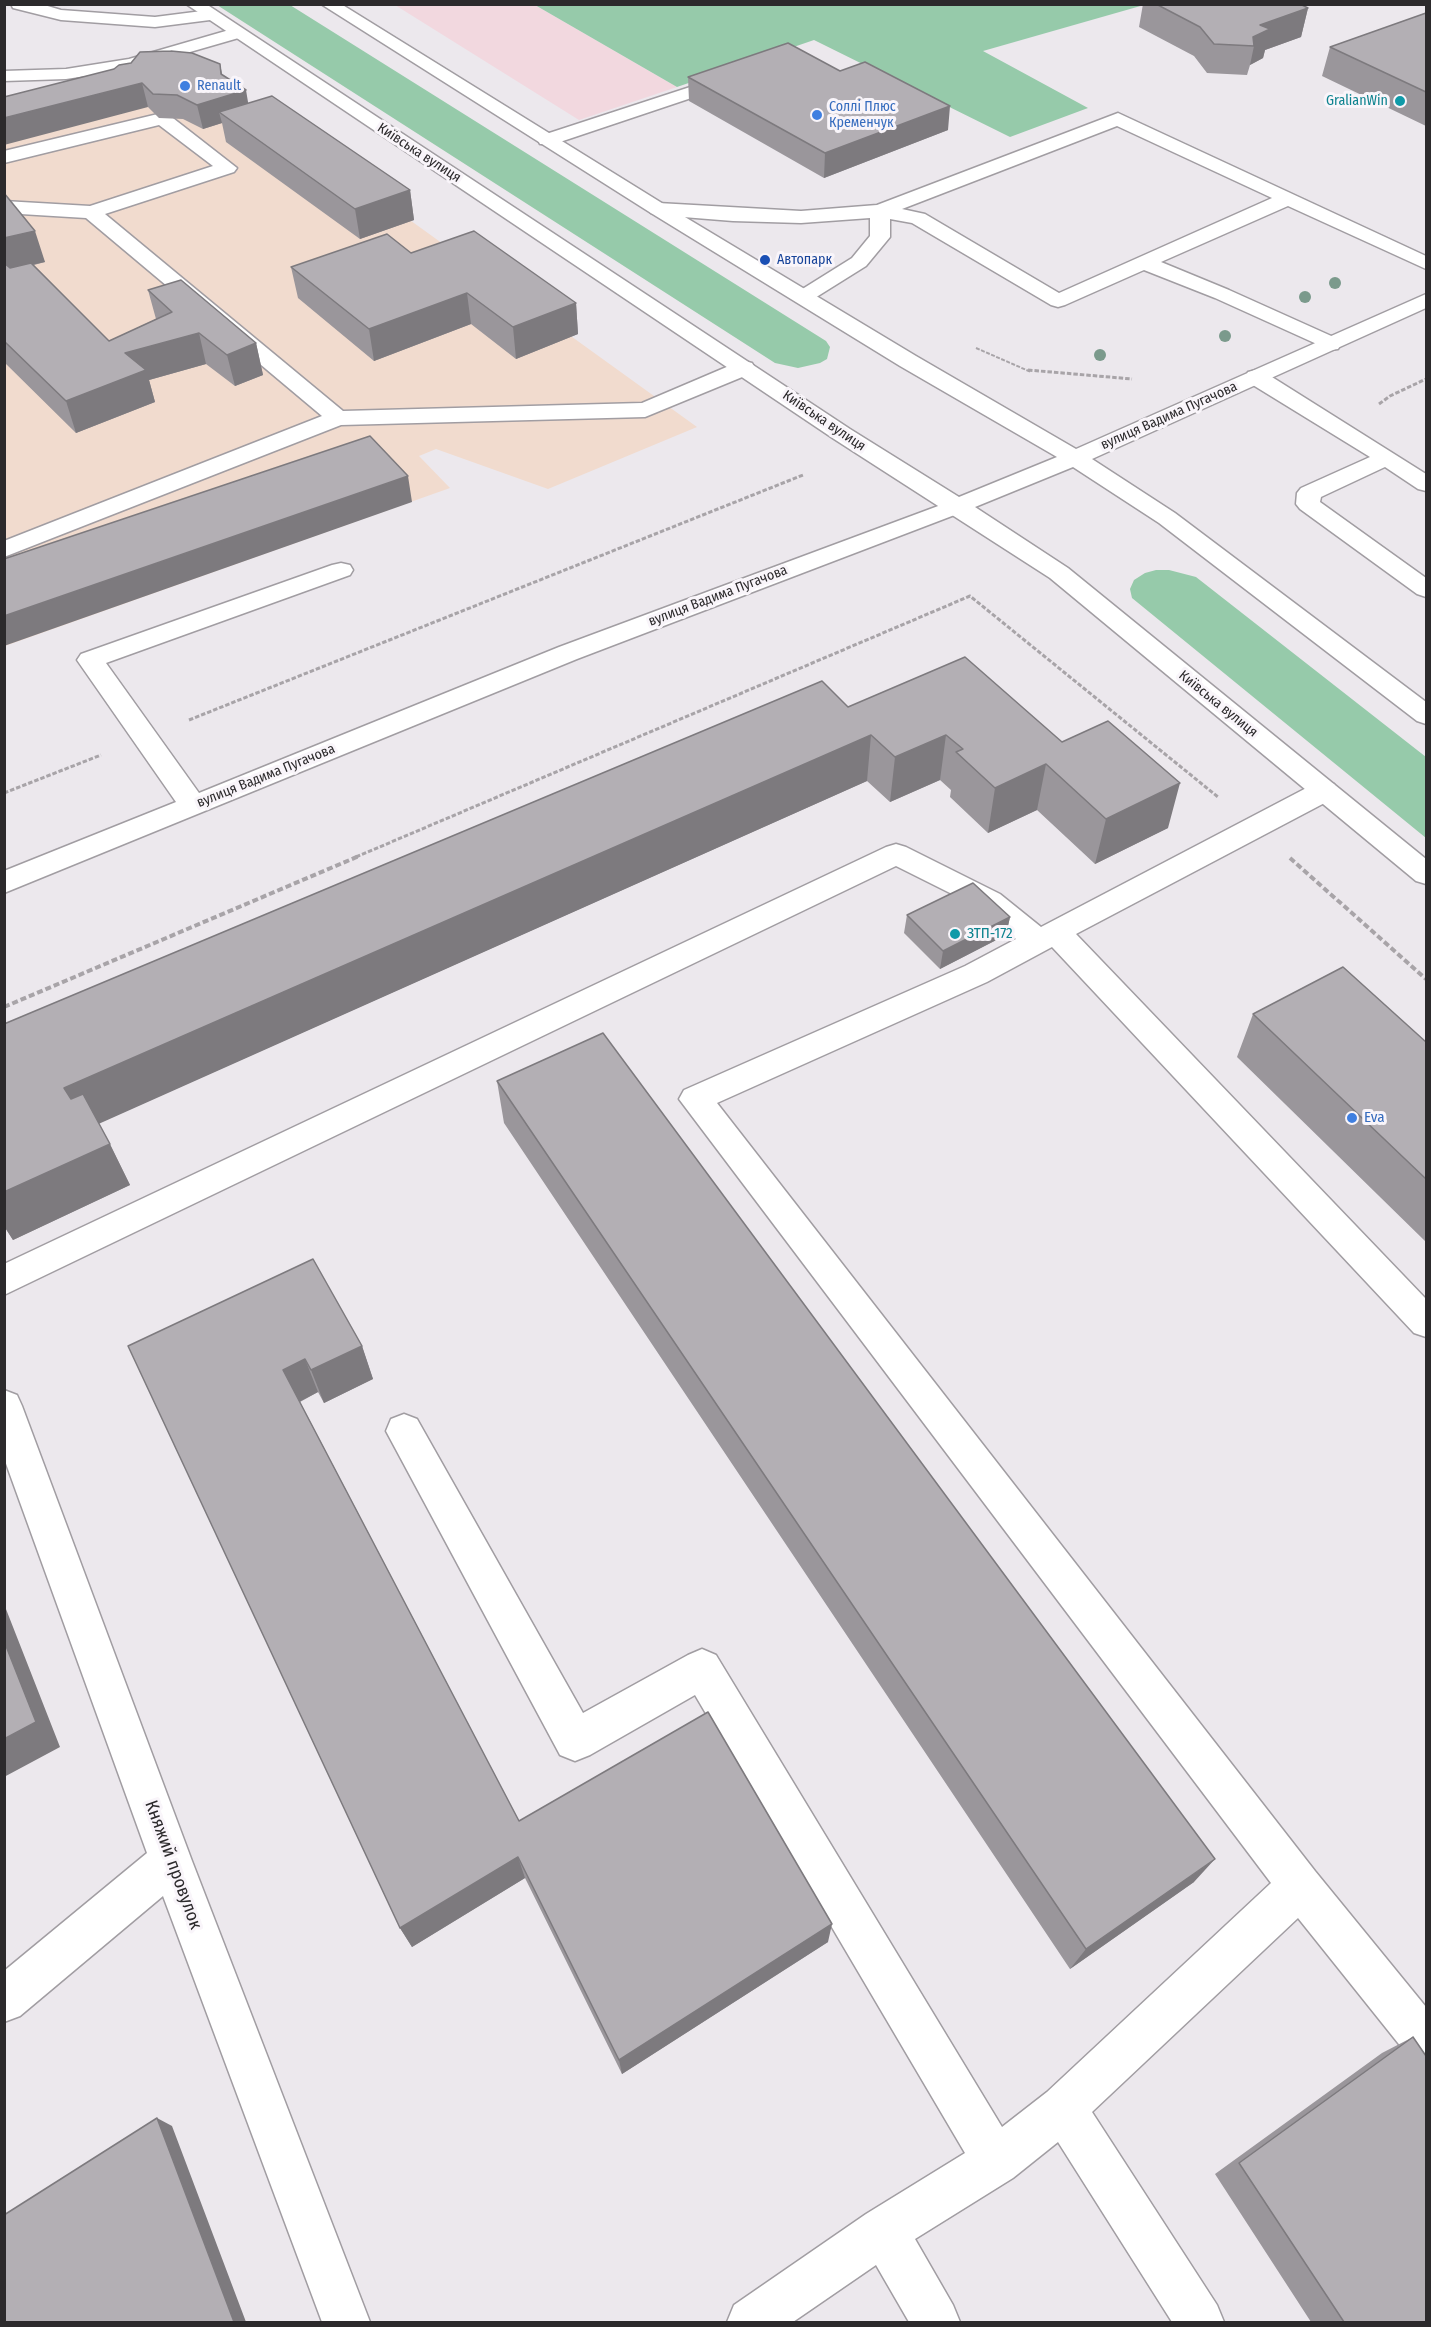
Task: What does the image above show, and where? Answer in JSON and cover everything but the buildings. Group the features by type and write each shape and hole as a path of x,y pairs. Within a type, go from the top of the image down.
{"main road":[{"path":"19,4 61,15 155,22 202,10"},
{"path":"329,4 658,209 908,361 1076,458 1167,518 1426,715"},
{"name":"Київська вулиця","path":"202,10 842,434 1059,573 1426,874"},
{"path":"4,76 66,75 131,64 236,33"},
{"path":"547,140 648,111 748,73"},
{"path":"4,157 162,119 227,168 91,212 4,207"},
{"path":"880,211 1118,119 1426,263"},
{"path":"658,209 773,207 801,217 880,211 918,218 1058,301 1289,198"},
{"path":"803,297 860,262 880,237 880,211"},
{"path":"91,212 338,418"},
{"path":"1145,262 1222,294 1330,344"},
{"name":"вулиця Вадима Пугачова","path":"4,883 568,653 957,506 1076,458 1426,300"},
{"path":"4,550 338,418 645,410 744,368"},
{"path":"1256,377 1344,429 1426,484"},
{"path":"1387,458 1309,493 1308,504 1426,589"},
{"path":"194,806 90,660 341,570"},
{"path":"1324,790 976,974 696,1099 1300,1886 1426,2042"},
{"path":"4,1280 896,854 990,901 1047,937 1426,1322"},
{"name":"Княжий провулок","path":"4,1406 171,1861 346,2322"},
{"path":"404,1431 575,1740 702,1669 996,2161"},
{"path":"4,2000 171,1861"},
{"path":"751,2322 884,2231 996,2161 1064,2108 1300,1886"},
{"path":"1064,2108 1200,2322"},
{"path":"884,2231 936,2322"}],"path":[{"path":"967,345 1032,372 1132,379"},
{"path":"1344,429 1390,396 1426,379"},
{"path":"4,794 803,475"},
{"path":"4,1007 970,596 1255,827 1426,979"}],"shaded area":[{"path":"395,5 535,5 677,87 579,120"},
{"path":"190,72 278,125 697,427 548,489 436,449 419,456 450,488 5,646 5,122"}],"green space":[{"path":"217,5 290,5 826,341 830,347 827,359 798,368 775,363"},
{"path":"535,5 1144,5 983,51 1088,108 1010,137 814,40 677,87"},
{"path":"1169,570 1196,577 1426,757 1426,838 1132,598 1130,589 1134,580 1145,573"}],"place":[{"name":"Renault","path":"185,86"},
{"name":"GralianWin","path":"1400,101"},
{"name":"Соллі Плюс Кременчук","path":"817,115"},
{"name":"Автопарк","path":"765,260"},
{"name":"ЗТП-172","path":"955,934"},
{"name":"Eva","path":"1352,1118"}]}
